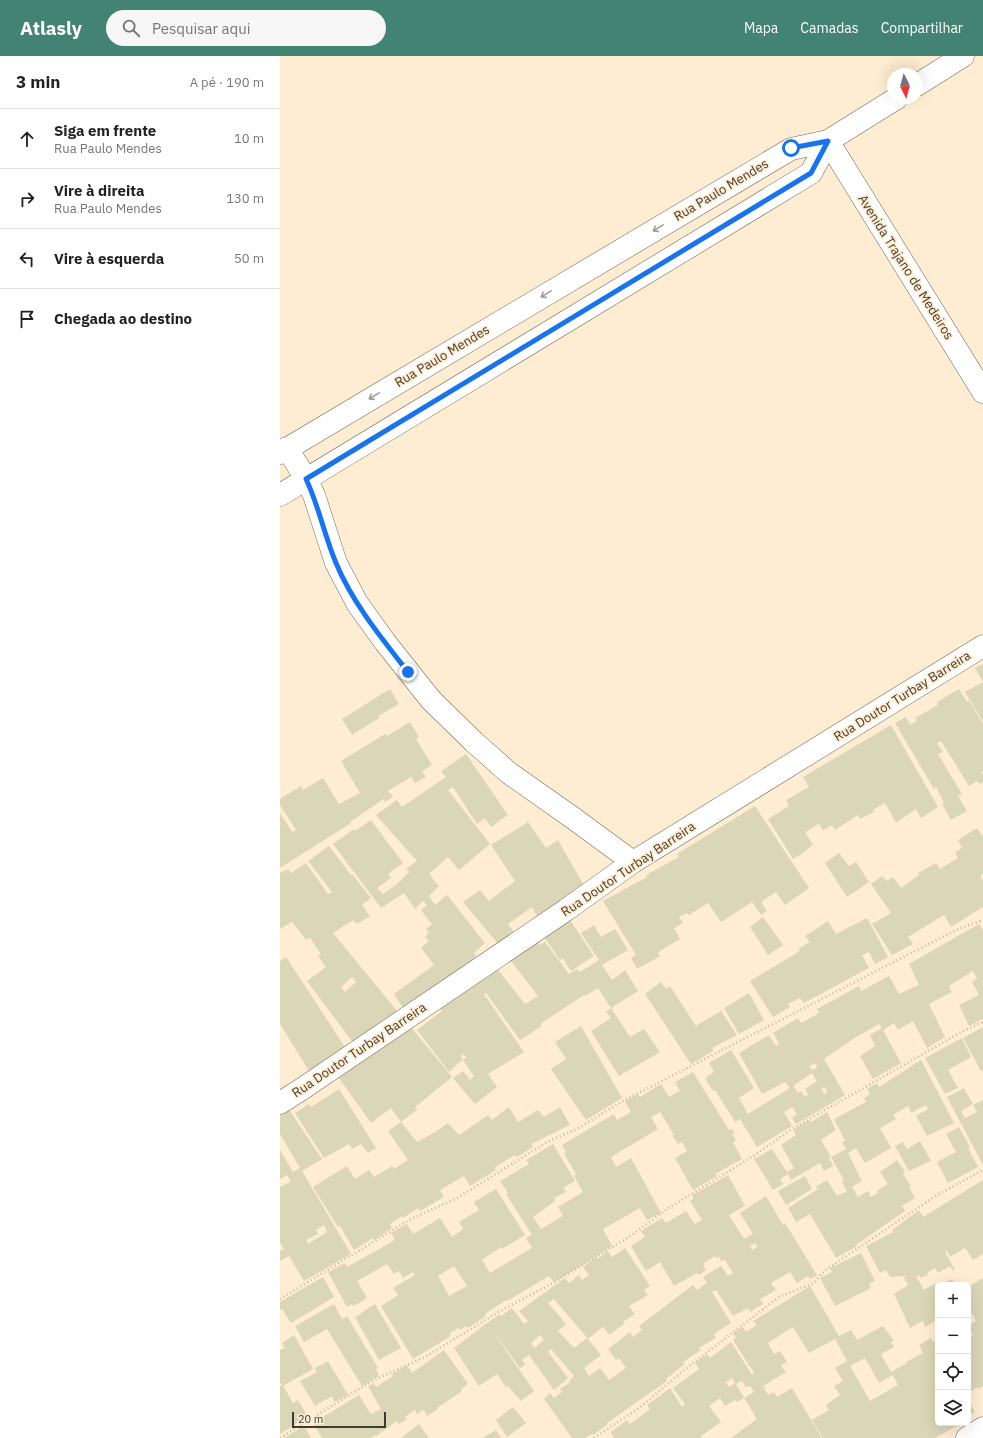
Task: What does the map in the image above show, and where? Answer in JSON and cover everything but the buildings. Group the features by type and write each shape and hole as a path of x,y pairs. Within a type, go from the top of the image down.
{"street":[{"path":"923,81 963,56"},
{"path":"280,495 811,173 828,141 887,104"},
{"name":"Avenida Trajano de Medeiros","path":"828,141 983,392"},
{"name":"Rua Paulo Mendes","path":"283,450 791,148 828,141"},
{"path":"283,450 306,479 314,495 336,563 357,603 389,648 431,700 509,774 633,862"},
{"name":"Rua Doutor Turbay Barreira","path":"280,1103 553,919 633,862 983,646"},
{"path":"967,1438 983,1428"}],"path":[{"path":"280,1299 411,1218 457,1198 549,1141 577,1129 621,1102 958,929 983,920"},
{"path":"280,1438 372,1381 426,1357 500,1311 553,1283 629,1237 670,1207 755,1154 790,1130 964,1031 983,1022"},
{"path":"594,1438 639,1408 688,1367 779,1297 814,1283 824,1271 938,1195 983,1170"}],"route":[{"path":"408,672 357,603 336,563 314,495 306,479 811,173 828,141 791,148"}]}
